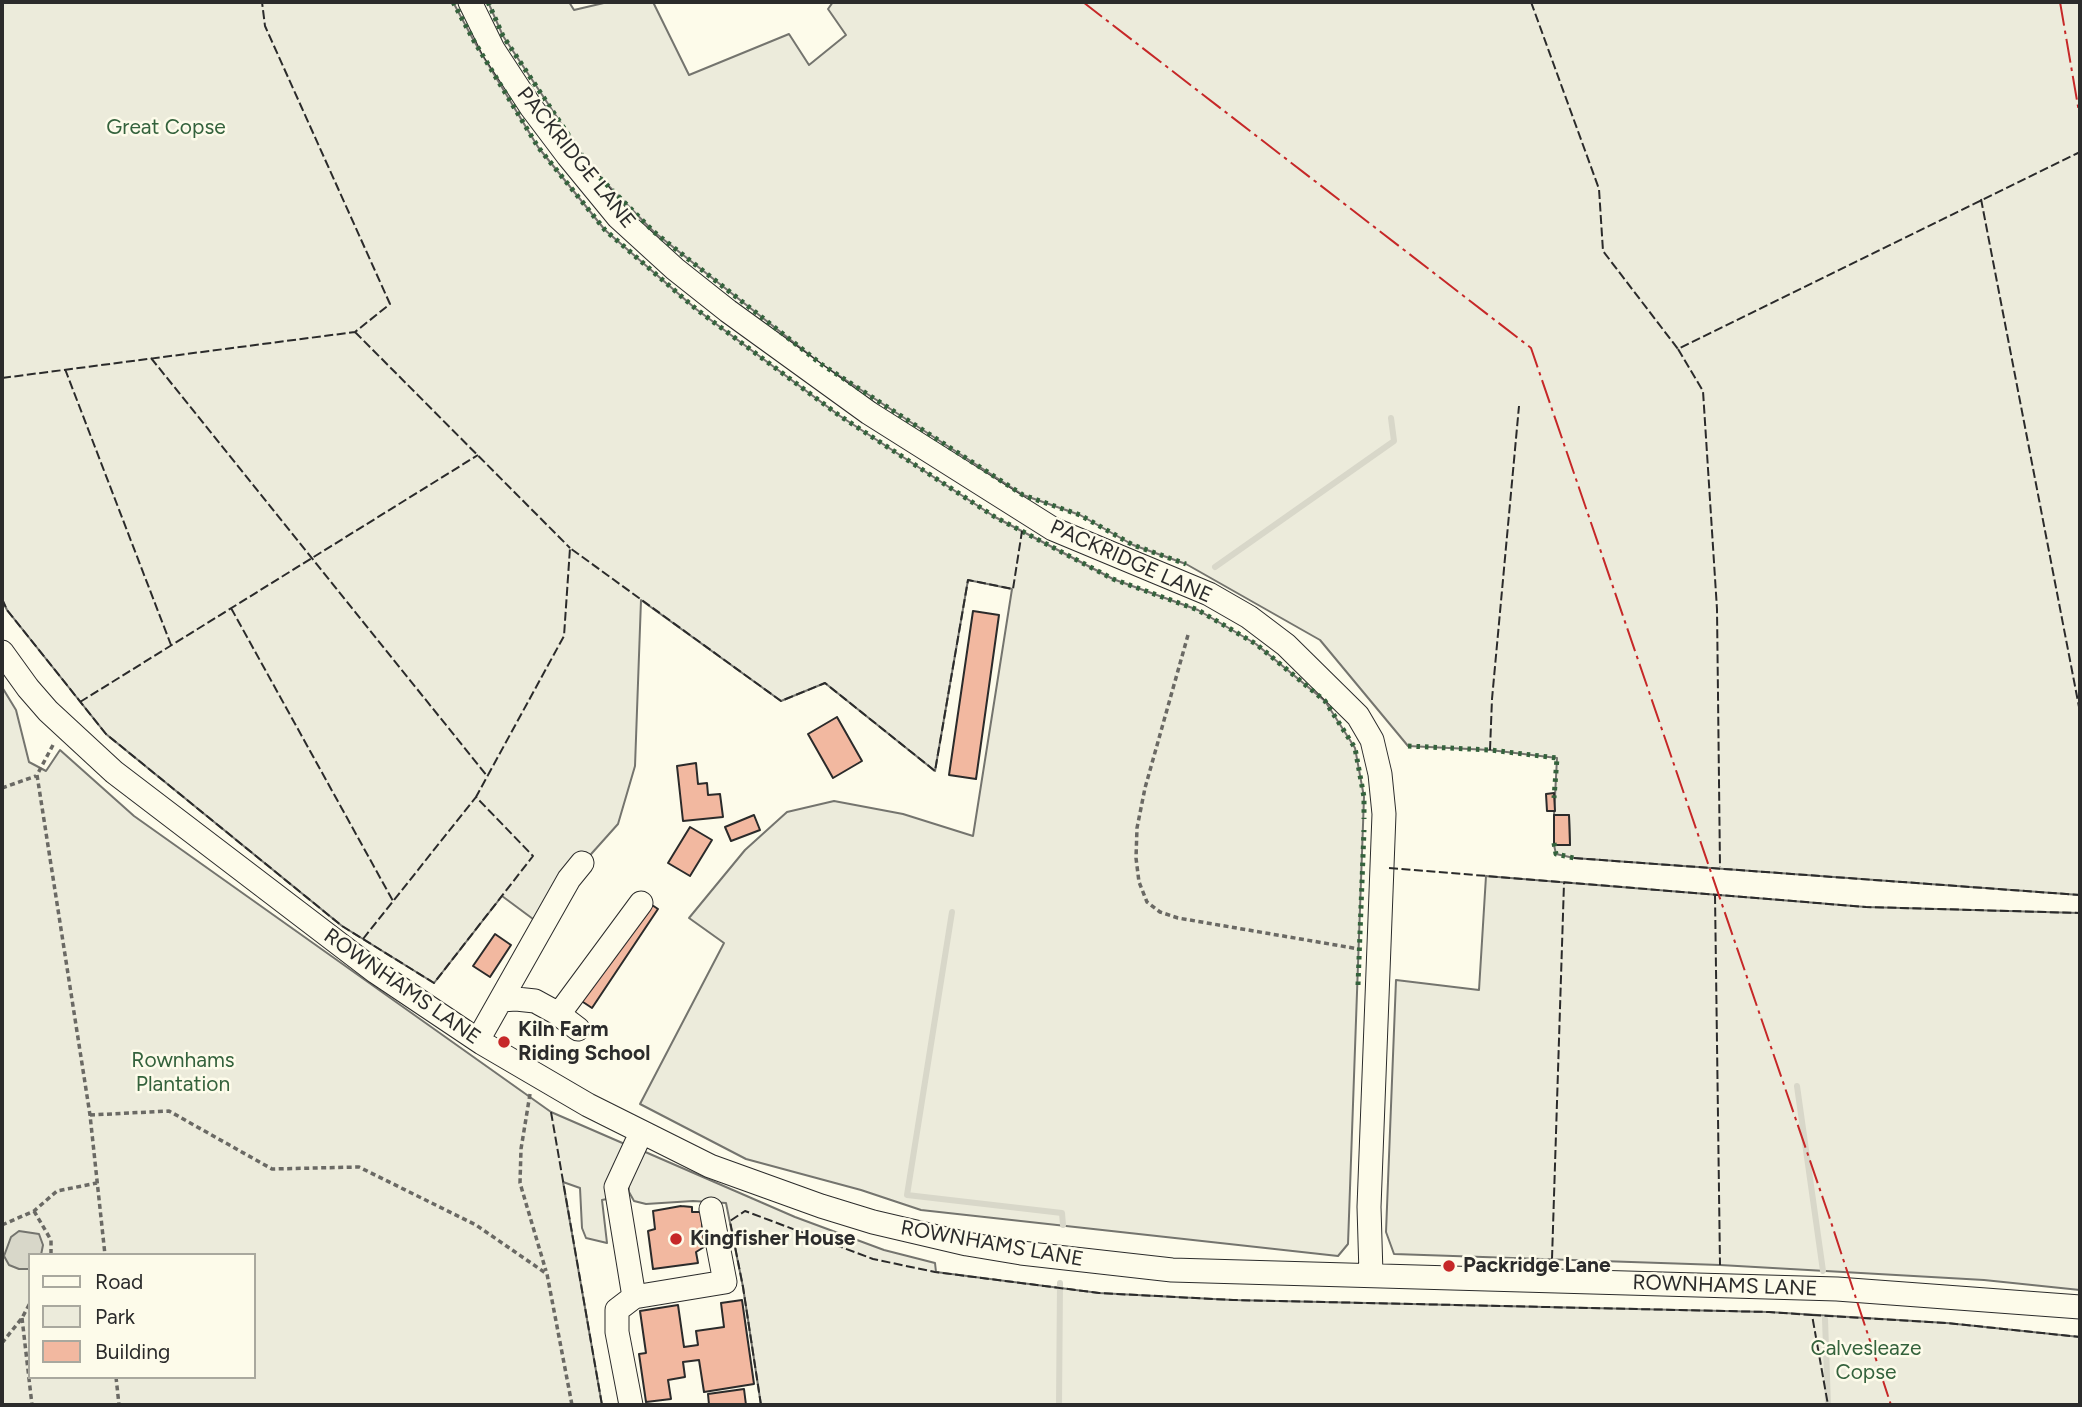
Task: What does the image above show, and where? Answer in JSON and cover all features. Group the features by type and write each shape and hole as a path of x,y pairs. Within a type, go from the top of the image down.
{"street":[{"name":"PACKRIDGE LANE","path":"470,2 493,49 553,136 618,217 675,269 728,311 869,413 1053,530 1209,594 1249,617 1286,645 1358,716 1371,740 1380,774 1384,814 1369,1207 1371,1274"},
{"name":"ROWNHAMS LANE","path":"2,652 28,688 65,728 114,772 376,972 478,1040 588,1105 710,1166 792,1197 873,1222 967,1244 1021,1253 1172,1270 1873,1291 2080,1307"},
{"path":"478,1040 569,879 582,863"},
{"path":"559,1014 641,903"},
{"path":"501,1000 535,1001 559,1014 578,1029"},
{"path":"634,1297 616,1187 641,1133"},
{"path":"631,1405 617,1332 617,1310 634,1297 725,1283 711,1209"}],"path":[{"path":"1188,635 1152,763 1137,828 1136,858 1139,882 1147,902 1160,912 1198,922 1360,949 1379,949"},
{"path":"2,788 37,775 65,728"},
{"path":"37,775 90,1115 105,1253"},
{"path":"532,1086 521,1149 520,1183 547,1274 572,1405"},
{"path":"90,1115 169,1111 271,1169 359,1167 476,1225 547,1274"},
{"path":"2,1225 34,1211 57,1191 97,1183"},
{"path":"34,1211 51,1240 51,1253"},
{"path":"2,1343 28,1307"},
{"path":"22,1318 28,1370"},
{"path":"29,1379 32,1405"},
{"path":"116,1379 119,1405"}],"green space":[{"name":"Great Copse","path":"2,2 453,2 538,147 605,230 696,309 840,416 995,517 1113,579 1198,610 1256,644 1325,701 1355,748 1364,797 1348,1244 1338,1256 921,1210 861,1190 746,1159 640,1104 724,943 689,918 745,850 787,812 834,801 903,814 973,836 1012,589 968,580 935,771 825,683 781,701 641,600 635,766 618,824 533,919 502,896 434,983 342,926 106,734 7,610 2,599"},
{"path":"488,2 569,2 574,10 608,2 653,2 689,75 789,34 809,65 846,35 828,9 833,2 2080,2 2080,895 1574,858 1556,854 1554,845 1570,845 1569,815 1554,815 1557,758 1490,750 1408,746 1320,640 1186,564 1133,545 1080,515 1023,495 821,364 654,232 590,167 503,36"},
{"name":"Rownhams Plantation","path":"2,687 16,710 29,762 46,771 60,750 134,816 551,1112 627,1145 612,1198 602,1200 607,1243 586,1238 582,1228 580,1188 563,1182 602,1405 2,1405"},
{"path":"1486,876 1866,907 2080,913 2080,1290 1984,1280 1720,1265 1394,1254 1386,1232 1396,980 1479,990"},
{"name":"Calvesleaze Copse","path":"643,1151 795,1217 884,1250 935,1263 936,1272 1099,1293 1233,1300 1769,1312 1947,1323 2080,1337 2080,1405 761,1405 743,1287 726,1203 693,1201 646,1204 634,1201 629,1192 628,1181"}],"shaded area":[{"path":"19,1231 39,1234 43,1245 41,1253 28,1253 28,1269 9,1265 4,1256 11,1237"}],"building":[{"path":"973,611 999,615 976,779 949,775"},
{"path":"837,717 862,761 833,778 808,734"},
{"path":"696,763 698,784 707,783 708,795 720,794 723,817 683,821 677,766"},
{"path":"1554,793 1555,811 1547,811 1546,794"},
{"path":"754,815 760,830 731,841 725,827"},
{"path":"1554,815 1569,815 1570,845 1554,845"},
{"path":"690,827 712,840 690,876 668,863"},
{"path":"646,901 658,909 592,1008 580,1000"},
{"path":"495,934 511,945 490,977 473,966"},
{"name":"Kingfisher House","path":"681,1206 692,1207 692,1212 701,1212 704,1247 696,1252 698,1263 653,1269 648,1231 655,1229 653,1211"},
{"path":"742,1300 754,1384 704,1392 699,1360 683,1362 685,1377 668,1380 671,1399 646,1402 639,1354 646,1353 640,1311 678,1305 684,1347 698,1345 696,1331 724,1327 721,1303"},
{"path":"744,1389 746,1405 709,1405 708,1394"}],"waterway":[{"path":"1215,567 1394,441 1391,418"},
{"path":"952,912 907,1195 1062,1213 1063,1225"},
{"path":"1797,1086 1823,1271"},
{"path":"1059,1405 1060,1283"},
{"path":"1825,1319 1828,1405"}],"hedge":[{"path":"453,2 538,147 605,230 696,309 840,416 995,517 1113,579 1198,610 1256,644 1325,701 1355,748 1364,797 1364,819"},
{"path":"488,2 503,36 583,157"},
{"path":"600,178 654,232 821,364 1023,495 1080,515 1133,545 1186,564"},
{"path":"1408,746 1490,750 1557,758 1554,798"},
{"path":"1358,985 1364,830"},
{"path":"1554,843 1556,854 1574,858"}],"fence":[{"path":"2,378 355,332 390,304 265,26 262,2"},
{"path":"1531,2 1599,189 1603,251 1678,349 2080,152"},
{"path":"1981,199 2080,712"},
{"path":"355,332 570,548"},
{"path":"1678,349 1703,391 1717,609 1720,867"},
{"path":"151,358 487,776"},
{"path":"65,369 171,645"},
{"path":"1490,750 1492,699 1519,406"},
{"path":"80,702 478,455"},
{"path":"2,599 7,610 106,734 342,926 434,983 533,856 476,797 564,636 570,548 781,701 825,683 935,771 968,580 1013,589 1022,531"},
{"path":"231,608 393,901"},
{"path":"363,939 476,797"},
{"path":"1574,858 2080,895"},
{"path":"1389,868 1866,907 2080,913"},
{"path":"1552,1259 1564,883"},
{"path":"1715,895 1720,1265"},
{"path":"551,1112 602,1405"},
{"path":"761,1405 730,1221 745,1211 873,1259 935,1272 1099,1293 1233,1300 1812,1315 1828,1405"},
{"path":"1812,1315 1947,1323 2080,1337"}],"power":[{"path":"1083,2 1531,348 1829,1216 1891,1405"},
{"path":"2060,2 2080,118"}],"place":[{"name":"Kiln Farm Riding School","path":"504,1042"},
{"name":"Kingfisher House","path":"676,1239"},
{"name":"Packridge Lane","path":"1449,1266"}]}
